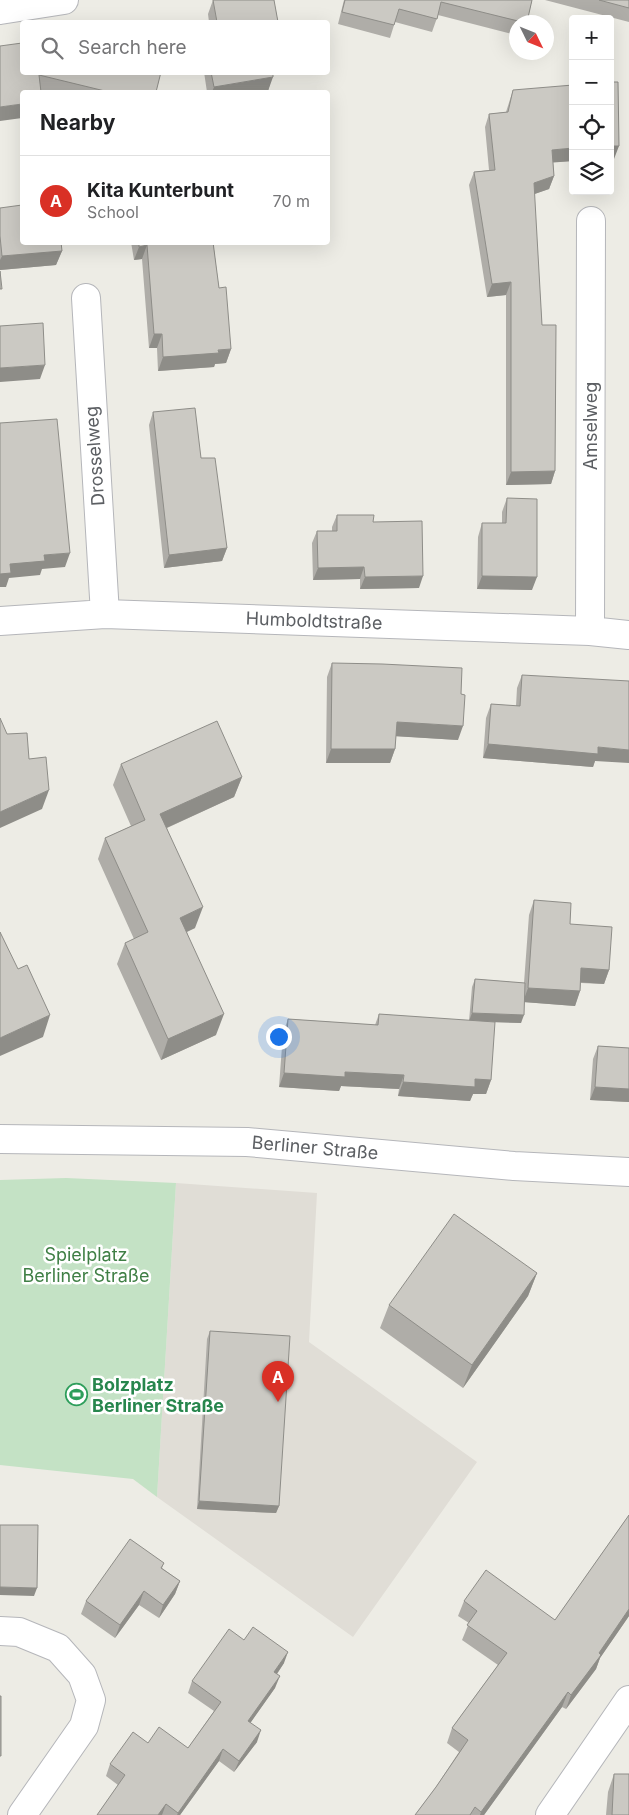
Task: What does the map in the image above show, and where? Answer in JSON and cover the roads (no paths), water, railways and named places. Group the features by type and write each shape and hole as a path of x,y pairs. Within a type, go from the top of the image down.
{"street":[{"path":"0,10 64,0"},
{"name":"Amselweg","path":"590,631 591,221"},
{"name":"Drosselweg","path":"86,298 105,614"},
{"name":"Humboldtstraße","path":"0,621 105,614 590,631 629,635"},
{"name":"Berliner Straße","path":"0,1139 247,1142 514,1166 629,1172"},
{"path":"0,1631 19,1632 58,1648 82,1675 91,1700 84,1726 22,1815"},
{"path":"550,1815 629,1700"}],"place":[{"name":"Bolzplatz Berliner Straße","path":"76,1395"},
{"name":"Kita Kunterbunt","path":"278,1402"}],"park label":[{"name":"Spielplatz Berliner Straße","path":"86,1265"}]}
